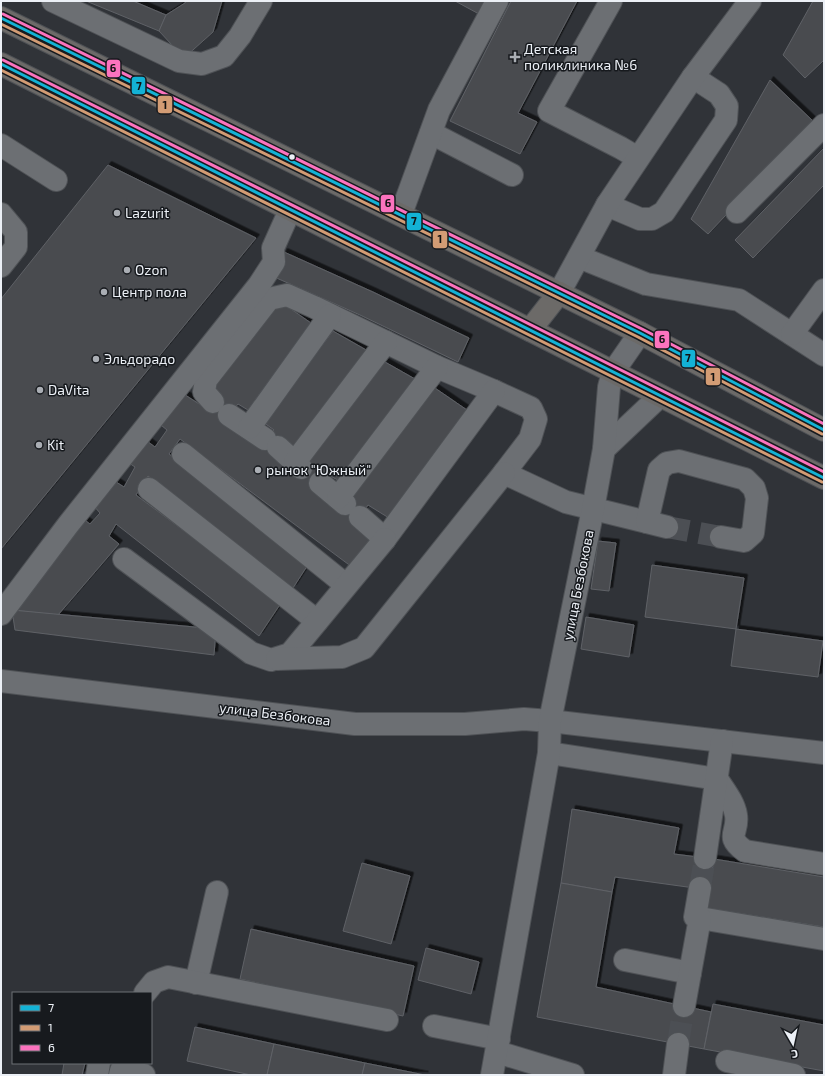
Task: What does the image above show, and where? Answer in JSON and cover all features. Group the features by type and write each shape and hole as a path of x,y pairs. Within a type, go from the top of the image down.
{"main road":[{"path":"1,18 640,333 824,430"},
{"path":"1,64 824,478"},
{"path":"530,330 559,293"}],"street":[{"path":"53,1 178,61 202,64 224,56 240,36 261,1"},
{"path":"400,214 439,110 497,1"},
{"path":"611,1 549,111 638,158"},
{"path":"559,293 607,205 693,77 750,1"},
{"path":"607,205 640,219 652,219 664,212 726,120 728,106 719,94 693,77"},
{"path":"737,212 824,125"},
{"path":"430,133 512,175"},
{"path":"1,145 56,180"},
{"path":"1,614 68,525 259,285 274,262 274,248 290,210"},
{"path":"1,214 16,232 16,247 1,266"},
{"path":"579,257 646,284 739,300 824,355"},
{"path":"792,334 824,290"},
{"path":"124,559 251,653 271,660 342,657 364,648 530,440 536,419 532,408 494,390 437,367 386,342 330,315 286,295 269,298 206,380 204,392 221,408 264,438 298,465 386,342"},
{"path":"264,438 330,315"},
{"path":"612,372 640,333"},
{"path":"347,506 437,367"},
{"name":"улица Безбокова","path":"550,721 604,449 609,387 612,372"},
{"path":"271,660 290,654 385,539 494,390"},
{"path":"604,449 660,396"},
{"path":"183,454 346,586"},
{"path":"504,473 566,502 657,525 659,470 667,463 679,461 745,479 754,488 757,498 752,532 744,541 721,537"},
{"path":"320,484 385,539"},
{"path":"148,489 317,621"},
{"name":"улица Безбокова","path":"1,681 355,724 465,724 524,719 824,753"},
{"path":"492,1075 548,753 550,721"},
{"path":"705,858 722,741"},
{"path":"548,753 716,779 731,800 737,816 734,838 738,846 745,851 824,864"},
{"path":"700,888 695,917 824,939"},
{"path":"196,983 217,892"},
{"path":"684,1006 700,918"},
{"path":"625,960 690,973"},
{"path":"146,992 154,982 168,977 387,1020"},
{"path":"434,1026 498,1046 573,1075"},
{"path":"674,1075 678,1044"},
{"path":"727,1061 794,1075"},
{"path":"97,1075 99,1064"},
{"path":"122,1070 144,1075"}],"building":[{"path":"86,1 133,1 166,15 159,31"},
{"path":"186,1 222,1 213,32 184,58 159,31 166,15"},
{"path":"455,1 486,1 479,14"},
{"name":"Детская поликлиника №6","path":"511,1 577,1 518,113 537,122 520,154 450,121"},
{"path":"813,1 824,1 824,60 805,78 783,55"},
{"path":"770,80 814,122 708,234 691,219"},
{"path":"824,148 824,185 753,258 735,240"},
{"path":"108,165 256,238 1,549 1,299"},
{"path":"284,252 373,292 469,338 458,362 360,315 272,276"},
{"name":"рынок \"Южный\"","path":"278,300 311,323 248,410 238,404 229,415 259,445 274,430 263,422 333,331 368,351 293,447 297,473 385,362 415,379 340,481 326,474 341,509 432,386 467,410 389,518 368,505 356,523 375,537 356,570 180,439 169,454 311,560 293,588 148,476 136,495 281,603 259,636 116,524 109,536 119,544 58,615 12,610 82,518 90,524 100,513 93,505 113,480 124,487 135,467 123,459 140,436 155,447 167,430 156,421 179,391 207,409 221,394 210,386"},
{"path":"598,541 616,543 609,591 591,589"},
{"path":"652,565 744,578 736,629 645,617"},
{"path":"12,610 216,629 214,655 15,630"},
{"path":"586,617 634,625 629,657 581,649"},
{"path":"736,629 823,641 818,677 731,666"},
{"path":"572,809 679,828 674,854 714,859 709,890 615,877 612,892 561,883"},
{"path":"714,859 824,877 824,927 706,908"},
{"path":"362,863 410,876 391,944 343,931"},
{"path":"561,883 612,892 596,987 711,1012 704,1049 537,1017"},
{"path":"251,929 414,966 403,1016 240,979"},
{"path":"426,948 479,962 471,994 418,980"},
{"path":"713,1004 824,1025 824,1071 704,1049"},
{"path":"195,1027 274,1044 267,1075 251,1075 187,1061"},
{"path":"274,1044 365,1063 362,1075 267,1075"},
{"path":"365,1063 425,1075 362,1075"},
{"path":"64,1064 85,1064 82,1075 62,1075"}],"tunnel":[{"path":"667,527 721,537"},
{"path":"700,888 705,858"},
{"path":"678,1044 684,1006"}],"transit line":[{"name":"6","path":"3,14 642,329 824,424"},
{"name":"7","path":"1,18 640,333 824,430"},
{"name":"1","path":"1,24 638,337 822,434"},
{"name":"6","path":"3,60 824,472"},
{"name":"7","path":"1,64 824,478"},
{"name":"1","path":"1,70 822,482"}],"place":[{"name":"Детская поликлиника №6","path":"515,57"},
{"name":"Lazurit","path":"117,213"},
{"name":"Ozon","path":"127,270"},
{"name":"Центр пола","path":"104,292"},
{"name":"Эльдорадо","path":"96,359"},
{"name":"DaVita","path":"40,390"},
{"name":"Kit","path":"39,445"},
{"name":"рынок \"Южный\"","path":"258,470"}]}
